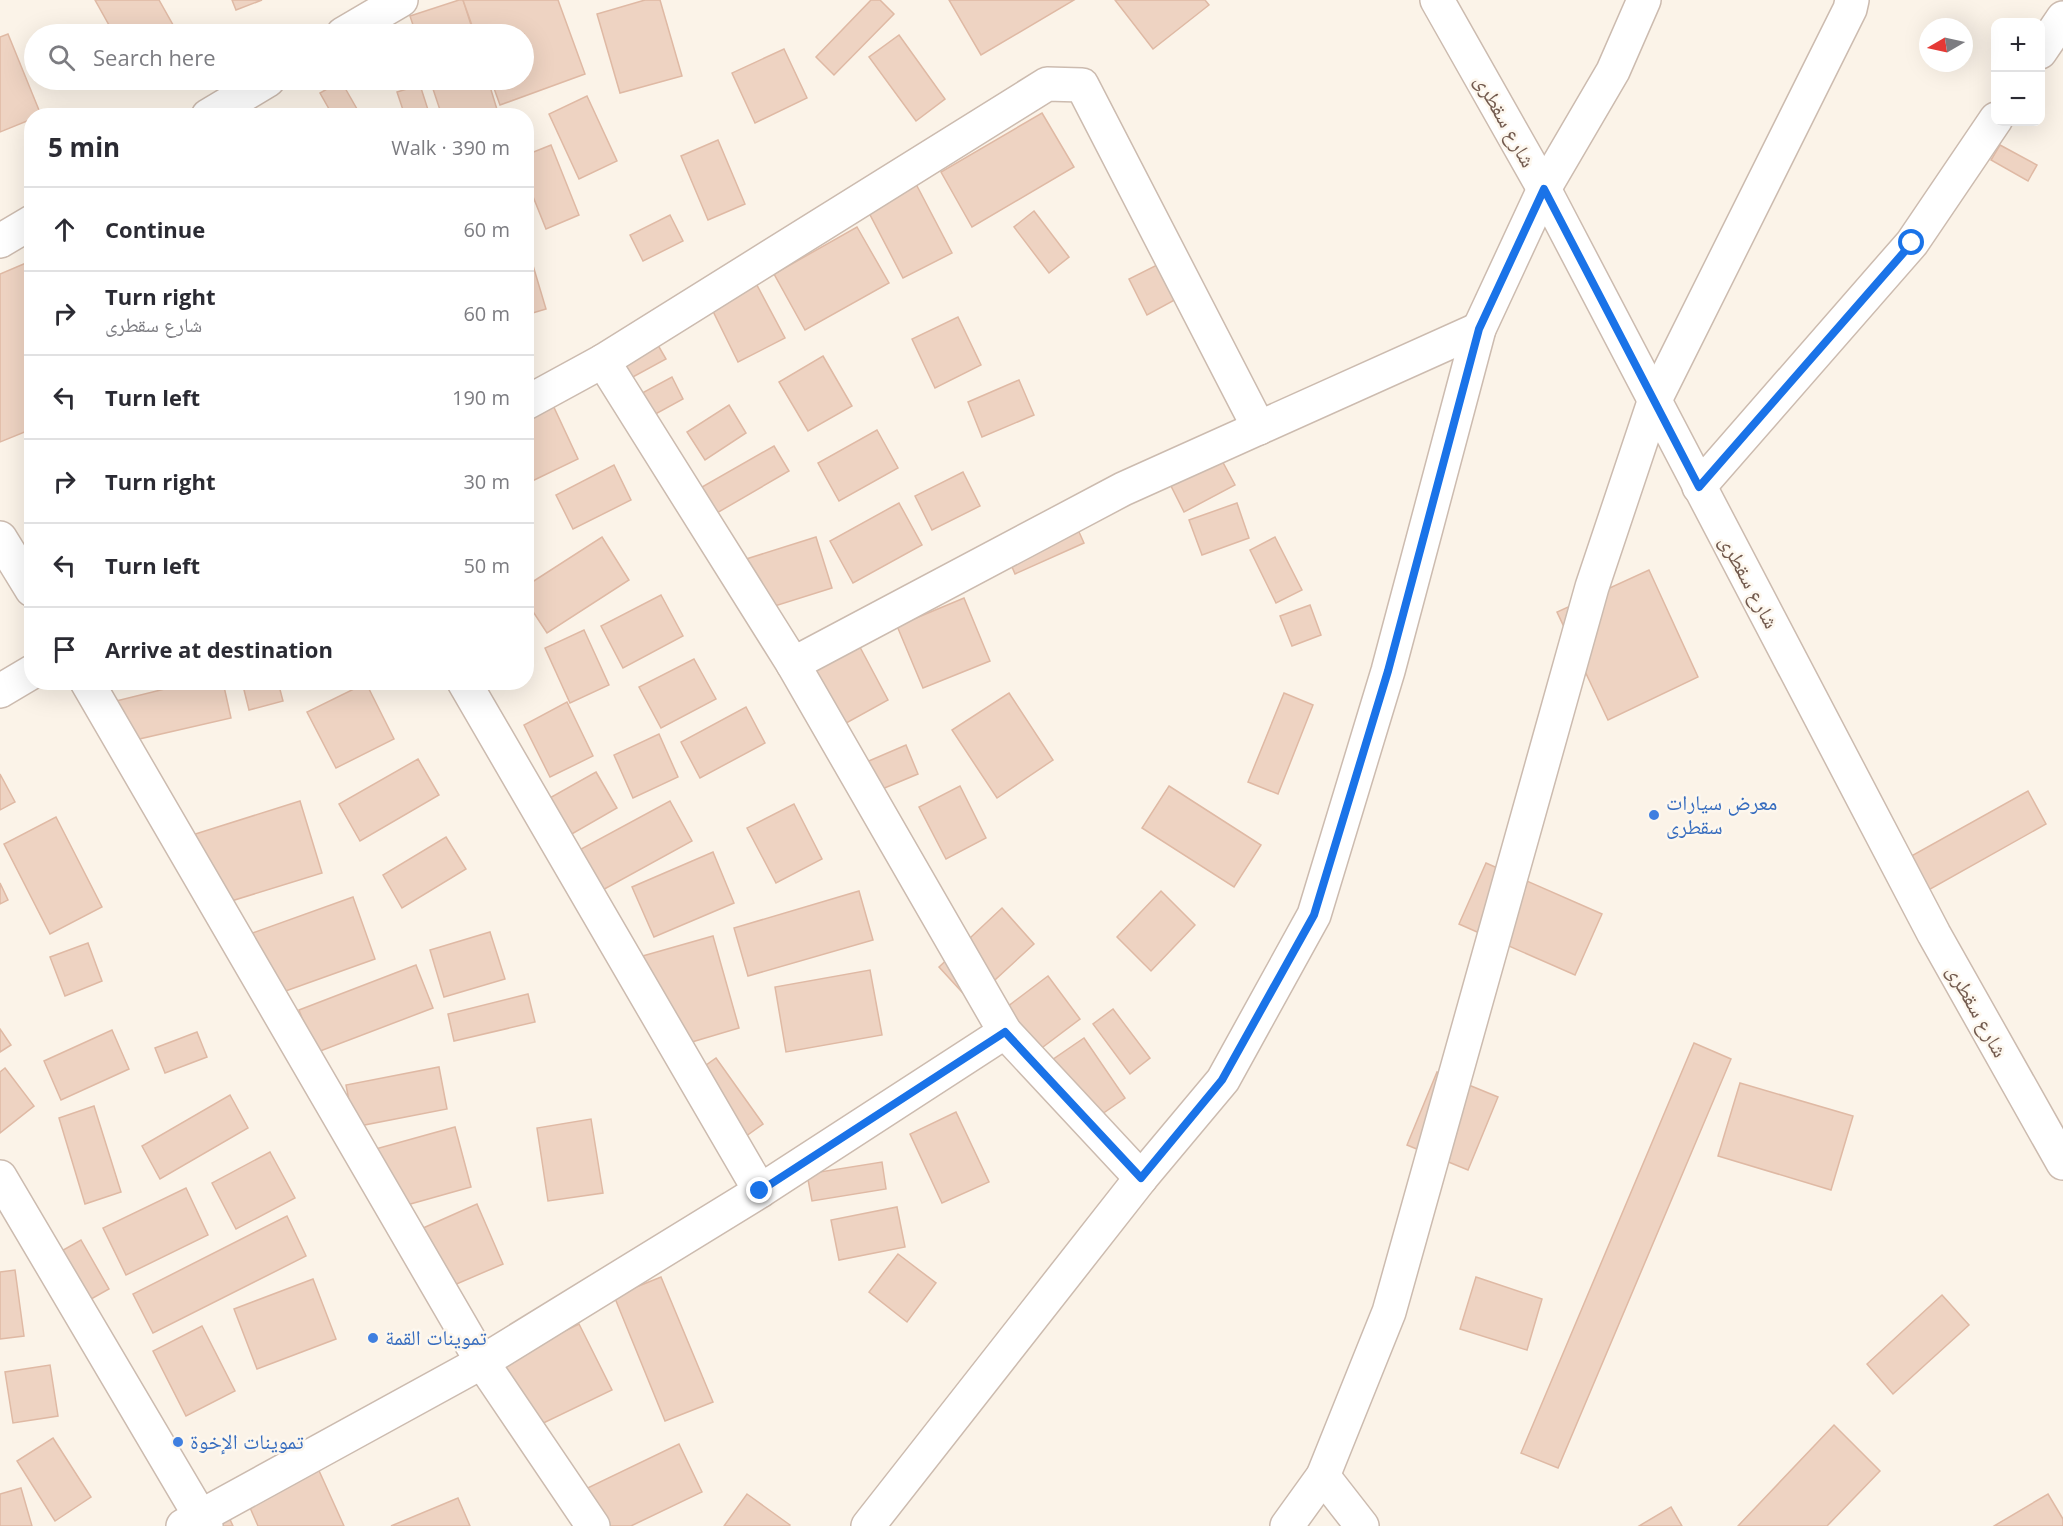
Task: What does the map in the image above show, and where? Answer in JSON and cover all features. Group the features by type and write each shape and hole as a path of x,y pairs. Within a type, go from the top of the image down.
{"street":[{"path":"360,24 401,0"},
{"name":"شارع سقطرى","path":"1437,0 1544,189 1934,934 2063,1163"},
{"path":"868,1526 1141,1178 1222,1080 1314,915 1388,671 1479,329 1544,189 1613,71 1644,0"},
{"path":"1287,1526 1323,1476 1389,1312 1592,587 1654,402 1850,9 1852,0"},
{"path":"2045,45 2063,18"},
{"path":"534,399 603,361 1047,84 1082,85 1259,428"},
{"path":"221,108 251,90"},
{"path":"1699,487 1912,243 1991,124"},
{"path":"0,241 24,227"},
{"path":"793,664 1123,489 1479,329"},
{"path":"603,361 793,664 1005,1032 1141,1178"},
{"path":"0,538 24,577"},
{"path":"0,691 24,677"},
{"path":"92,690 482,1362 593,1526"},
{"path":"469,690 760,1191"},
{"path":"0,1178 196,1522 482,1362 760,1191 1005,1032"},
{"path":"1323,1476 1362,1526"}],"building":[{"path":"95,0 159,0 172,24 108,24"},
{"path":"232,0 262,0 236,10"},
{"path":"463,0 471,24 413,24 410,16"},
{"path":"463,0 558,0 585,74 500,105 495,90 534,90 534,24 471,24"},
{"path":"645,0 660,0 682,76 620,93 597,14"},
{"path":"871,0 880,0 894,14 834,75 816,57"},
{"path":"949,0 1074,0 981,55"},
{"path":"1115,0 1205,0 1209,5 1153,49"},
{"path":"8,34 24,73 24,90 31,90 38,108 24,108 24,122 0,132 0,37"},
{"path":"899,35 945,99 916,121 869,57"},
{"path":"784,49 807,98 755,123 732,73"},
{"path":"325,90 346,90 356,108 328,108 320,93"},
{"path":"422,90 427,108 402,108 397,92"},
{"path":"433,90 491,90 497,108 439,108"},
{"path":"587,96 617,161 579,179 549,114"},
{"path":"1042,113 1074,167 972,227 941,172"},
{"path":"718,140 745,204 708,220 681,156"},
{"path":"551,145 579,215 546,229 534,199 534,152"},
{"path":"2000,145 2037,165 2028,181 1991,160"},
{"path":"916,184 952,253 903,278 867,209"},
{"path":"1034,211 1069,257 1049,273 1014,227"},
{"path":"670,215 683,241 643,261 630,235"},
{"path":"857,227 889,283 805,330 774,274"},
{"path":"1165,261 1182,296 1147,315 1129,279"},
{"path":"24,264 24,432 0,442 0,274"},
{"path":"534,269 546,309 534,313"},
{"path":"750,272 785,338 738,362 705,295"},
{"path":"958,317 981,365 935,388 912,339"},
{"path":"655,340 666,359 609,390 599,371"},
{"path":"823,356 852,406 808,431 779,382"},
{"path":"672,377 683,399 630,428 618,406"},
{"path":"1019,380 1034,415 982,437 968,402"},
{"path":"544,386 578,459 534,480 534,391"},
{"path":"729,405 746,433 705,460 687,432"},
{"path":"877,430 898,468 839,501 818,463"},
{"path":"1212,442 1235,485 1184,512 1162,468"},
{"path":"774,446 789,471 710,517 695,491"},
{"path":"614,465 631,500 573,529 556,495"},
{"path":"963,472 980,506 932,530 915,496"},
{"path":"899,503 922,545 853,583 830,541"},
{"path":"1237,503 1249,538 1202,555 1189,520"},
{"path":"1075,523 1084,543 1015,574 1006,553"},
{"path":"602,537 629,580 547,633 534,613 534,581"},
{"path":"816,537 832,588 759,611 743,560"},
{"path":"1275,537 1302,590 1276,603 1250,550"},
{"path":"1649,570 1698,677 1608,720 1557,612"},
{"path":"661,595 683,636 623,668 601,626"},
{"path":"964,598 990,661 923,688 897,626"},
{"path":"1310,605 1321,635 1292,646 1280,616"},
{"path":"584,630 609,685 570,703 545,648"},
{"path":"853,634 888,700 830,732 794,666"},
{"path":"694,659 716,699 661,728 639,687"},
{"path":"161,690 225,690 231,718 126,742 116,701"},
{"path":"244,690 280,690 283,701 249,710"},
{"path":"352,690 370,690 394,739 336,768 307,712"},
{"path":"1009,693 1053,760 997,798 952,730"},
{"path":"1284,693 1313,705 1278,794 1248,782"},
{"path":"567,702 593,756 550,777 524,725"},
{"path":"746,707 765,743 700,778 681,742"},
{"path":"659,734 678,777 633,798 614,755"},
{"path":"906,745 918,774 875,792 862,764"},
{"path":"418,759 439,795 360,841 339,804"},
{"path":"596,772 617,808 544,850 523,813"},
{"path":"0,774 15,802 0,810"},
{"path":"960,786 986,838 946,859 919,807"},
{"path":"1169,786 1261,845 1234,887 1142,828"},
{"path":"2028,791 2046,824 1925,892 1906,859"},
{"path":"300,801 322,873 212,907 189,836"},
{"path":"670,801 692,841 579,903 557,862"},
{"path":"794,804 822,859 776,883 747,828"},
{"path":"56,817 102,907 50,934 4,844"},
{"path":"446,837 466,869 402,908 383,875"},
{"path":"713,852 734,903 654,937 632,887"},
{"path":"1486,863 1602,914 1575,975 1459,924"},
{"path":"0,883 8,900 0,904"},
{"path":"859,891 873,940 748,976 734,928"},
{"path":"1161,891 1195,925 1151,971 1117,937"},
{"path":"353,897 375,959 266,998 244,936"},
{"path":"1002,908 1034,944 971,1002 939,967"},
{"path":"490,932 505,979 444,997 430,950"},
{"path":"713,936 739,1028 665,1050 639,957"},
{"path":"88,943 102,981 65,996 50,957"},
{"path":"416,965 433,1008 315,1053 299,1010"},
{"path":"870,970 882,1035 786,1052 775,987"},
{"path":"1048,976 1080,1019 1035,1053 1003,1010"},
{"path":"528,994 535,1022 454,1041 448,1014"},
{"path":"1113,1009 1150,1058 1130,1074 1093,1024"},
{"path":"0,1029 11,1045 0,1052"},
{"path":"112,1030 129,1069 61,1100 44,1061"},
{"path":"197,1032 207,1057 165,1073 155,1048"},
{"path":"1084,1038 1125,1098 1092,1121 1052,1060"},
{"path":"1694,1043 1731,1059 1558,1468 1521,1453"},
{"path":"716,1058 763,1124 742,1139 695,1073"},
{"path":"439,1067 447,1109 354,1127 346,1085"},
{"path":"5,1068 34,1106 0,1133 0,1072"},
{"path":"1437,1072 1498,1097 1468,1170 1407,1145"},
{"path":"1740,1083 1853,1116 1831,1190 1718,1156"},
{"path":"230,1095 248,1128 160,1179 142,1146"},
{"path":"94,1106 121,1192 85,1204 59,1118"},
{"path":"956,1112 989,1182 942,1203 910,1134"},
{"path":"591,1119 603,1193 548,1201 537,1128"},
{"path":"455,1127 471,1187 389,1210 372,1150"},
{"path":"270,1152 295,1198 236,1229 212,1183"},
{"path":"882,1162 886,1189 812,1201 807,1174"},
{"path":"186,1188 208,1235 126,1275 103,1228"},
{"path":"477,1204 503,1264 438,1292 412,1233"},
{"path":"897,1207 905,1247 839,1260 831,1220"},
{"path":"287,1216 306,1256 153,1333 133,1294"},
{"path":"81,1240 109,1289 77,1307 49,1258"},
{"path":"898,1254 936,1283 907,1322 869,1292"},
{"path":"15,1270 24,1336 0,1339 0,1272"},
{"path":"661,1277 713,1402 665,1421 614,1296"},
{"path":"1476,1277 1542,1299 1527,1350 1460,1329"},
{"path":"313,1279 336,1339 257,1369 234,1309"},
{"path":"1942,1295 1969,1325 1893,1394 1867,1364"},
{"path":"579,1324 612,1390 531,1429 499,1363"},
{"path":"202,1326 235,1391 186,1416 153,1351"},
{"path":"50,1365 58,1416 13,1423 5,1372"},
{"path":"1834,1425 1880,1471 1827,1526 1738,1526"},
{"path":"53,1438 91,1497 55,1521 17,1461"},
{"path":"679,1444 702,1492 631,1526 590,1526 575,1494"},
{"path":"311,1453 344,1526 258,1526 240,1485"},
{"path":"21,1488 32,1526 0,1526 0,1494"},
{"path":"747,1494 790,1525 724,1526"},
{"path":"2048,1494 2063,1519 2063,1526 1994,1526"},
{"path":"458,1498 470,1526 391,1526"},
{"path":"1671,1507 1682,1526 1639,1526"},
{"path":"227,1513 233,1526 199,1526"}],"place":[{"name":"معرض سيارات سقطرى","path":"1654,815"},
{"name":"تموينات القمة","path":"373,1338"},
{"name":"تموينات الإخوة","path":"178,1442"}],"route":[{"path":"760,1191 1005,1032 1141,1178 1222,1080 1314,915 1388,671 1479,329 1544,189 1699,487 1912,243"}]}
